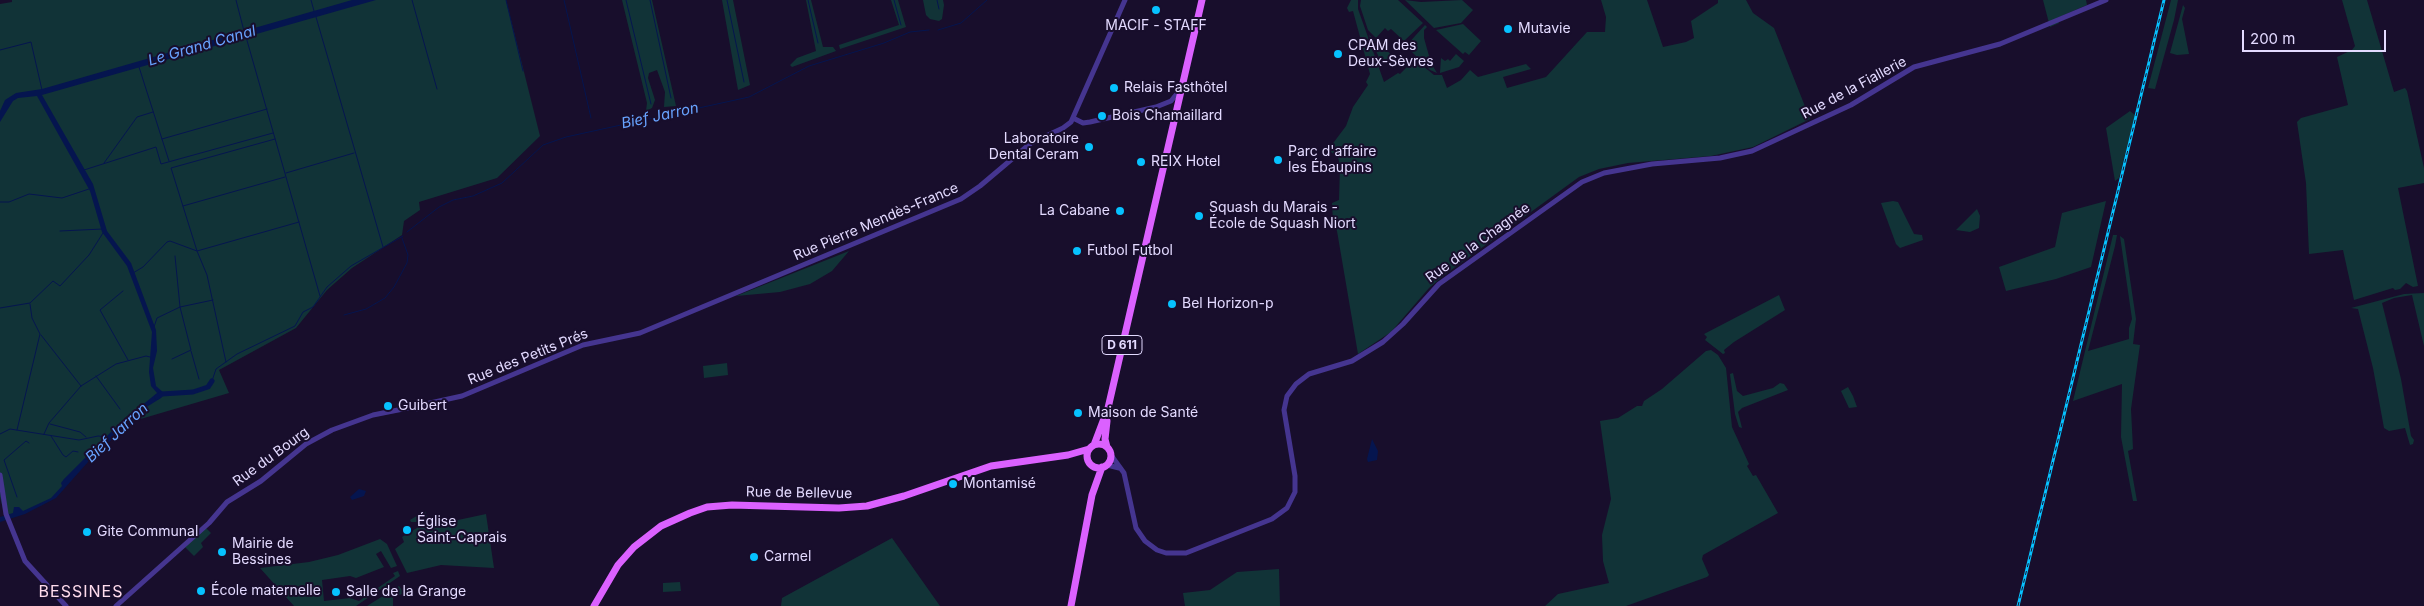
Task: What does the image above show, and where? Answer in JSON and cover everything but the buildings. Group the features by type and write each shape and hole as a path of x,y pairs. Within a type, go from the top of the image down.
{"main road":[{"name":"D 611","path":"1107,447 1105,435 1108,408 1202,0"},
{"name":"D 611","path":"1092,447 1108,408"},
{"path":"1071,606 1092,495 1104,466 1111,455 1107,447 1101,444 1092,447 1090,463 1092,495"},
{"name":"Rue de Bellevue","path":"594,606 615,570 634,547 661,526 690,513 707,508 732,505 839,508 868,506 904,496 991,466 1068,455 1092,447"},
{"name":"Rue de Bellevue","path":"1068,455 1080,456 1090,463"},
{"path":"1090,463 1104,466"}],"street":[{"path":"1125,0 1073,118 1086,123 1166,104 1182,88"},
{"name":"Rue de la Fiallerie","path":"1637,166 1720,158 1752,151 1851,104 1914,67 2000,44 2106,0"},
{"name":"Rue Pierre Mendès-France","path":"727,296 955,202 980,186 1022,149 1039,138 1063,128 1073,118"},
{"name":"Rue de la Chagnée","path":"1111,455 1122,469 1136,528 1145,541 1157,550 1166,553 1186,553 1272,519 1287,508 1295,492 1295,476 1284,410 1287,396 1296,384 1309,374 1352,361 1383,342 1403,324 1439,284 1582,182 1604,174 1637,166"},
{"name":"Rue des Petits Prés","path":"413,407 418,410 421,405 462,396 575,348 597,341 640,333 727,296"},
{"name":"Rue du Bourg","path":"116,606 209,523 227,502 261,481 316,438 373,415 413,407"},
{"path":"1104,466 1122,469"},
{"path":"0,475 6,514 25,561 66,606"}],"green space":[{"path":"12,0 506,0 540,136 497,178 419,202 420,210 404,221 402,235 352,268 327,290 296,328 219,370 229,393 127,423 86,462 56,497 40,506 5,517 0,497 0,4 12,2"},
{"path":"622,0 652,0 676,106 664,107 665,92 657,70 649,73 648,78 655,100 652,108 646,111 647,103"},
{"path":"722,0 733,0 750,85 738,90"},
{"path":"806,0 811,0 823,47 833,47 836,51 792,67 790,65 797,58 816,51"},
{"path":"891,0 898,0 906,27 840,49 839,45 899,25"},
{"path":"923,0 943,0 942,19 939,21 930,19 926,15"},
{"path":"1351,0 1358,0 1358,9 1384,82 1398,73 1400,74 1408,66 1410,68 1417,61 1434,75 1442,75 1447,88 1461,80 1470,70 1478,77 1526,64 1531,69 1503,77 1507,88 1546,77 1587,32 1605,32 1606,17 1601,0 1647,0 1663,47 1686,42 1694,38 1691,21 1718,3 1718,0 1746,0 1753,13 1774,28 1810,119 1753,147 1711,156 1628,163 1599,169 1579,177 1443,276 1429,288 1391,332 1358,354 1337,231 1333,222 1332,203 1339,200 1340,166 1338,157 1328,150 1346,126 1353,107 1368,85 1366,82 1370,74 1353,11 1349,12 1347,8"},
{"path":"1361,0 1398,0 1423,23 1404,41 1391,29 1388,31 1385,28 1376,38 1368,30 1360,6"},
{"path":"1405,0 1421,2 1462,0 1473,10 1461,23 1434,28"},
{"path":"2043,0 2086,0 2087,5 2057,18 2059,23 2050,27"},
{"path":"2171,0 2178,0 2174,20 2155,89 2148,88"},
{"path":"2342,0 2367,0 2394,92 2405,88 2407,91 2424,168 2424,183 2398,188 2418,286 2413,287 2406,283 2400,289 2395,290 2393,288 2354,300 2343,250 2309,254 2306,183 2297,122 2301,118 2348,105 2337,57 2352,50 2355,46"},
{"path":"2183,5 2185,8 2182,19 2189,54 2177,55 2170,53"},
{"path":"1463,24 1481,41 1469,55 1465,52 1463,54 1436,30"},
{"path":"1425,25 1427,27 1424,30 1424,38 1431,63 1437,73 1430,70 1406,46"},
{"path":"1369,35 1394,57 1386,62 1380,60"},
{"path":"1456,54 1464,61 1459,67 1440,73 1441,58 1445,61 1448,59 1450,61"},
{"path":"2130,111 2135,115 2119,178 2115,181 2106,128"},
{"path":"2106,201 2091,267 2056,279 2006,291 1999,267 2055,247 2062,213"},
{"path":"1898,202 1914,234 1922,235 1923,240 1900,248 1896,244 1881,203"},
{"path":"1977,209 1980,216 1979,228 1970,232 1956,230"},
{"path":"2113,235 2117,235 2115,246 2088,351 2129,339 2129,328 2132,319 2120,236 2124,239 2136,319 2133,344 2140,345 2131,409 2133,449 2128,451 2137,501 2133,501 2121,437 2122,384 2073,401"},
{"path":"849,251 832,271 810,284 780,292 736,296"},
{"path":"2424,293 2424,346 2412,295 2394,298 2382,303 2401,379 2411,436 2414,440 2413,444 2410,445 2405,428 2389,431 2384,428 2373,368 2358,309 2351,308 2404,294"},
{"path":"1779,295 1785,310 1734,342 1724,350 1725,353 1723,354 1705,340 1707,337 1704,334"},
{"path":"1711,350 1718,355 1726,368 1732,427 1749,464 1747,466 1753,476 1756,475 1778,513 1703,555 1702,559 1709,575 1707,577 1626,606 1545,606 1558,594 1609,583 1603,561 1602,535 1611,499 1600,421 1618,418 1637,406 1642,406 1644,401 1662,389 1706,351"},
{"path":"727,363 728,375 704,378 703,366"},
{"path":"1733,373 1737,391 1743,396 1773,388 1780,383 1784,384 1788,390 1742,408 1738,412 1742,428 1739,427 1735,414 1730,374"},
{"path":"1848,387 1857,407 1849,408 1841,391"},
{"path":"425,511 430,526 486,514 494,568 441,565 407,573 395,549 404,542 402,537 417,528 417,522 411,522 410,520"},
{"path":"206,528 211,533 201,543 203,547 194,556 184,546"},
{"path":"892,538 940,606 781,606 782,598"},
{"path":"380,539 387,544 397,566 391,568 381,551 376,554 384,567 356,578 350,576 322,580 324,601 350,598 359,601 395,576 393,573 398,571 400,576 356,606 294,606 260,568 309,562 338,555"},
{"path":"1279,569 1280,606 1185,606 1183,593 1210,590 1237,572"},
{"path":"680,582 681,591 663,592 663,583"},
{"path":"399,586 404,593 393,598 393,606 367,606"}],"water":[{"name":"Le Grand Canal","path":"352,0 376,0 42,95 93,184 107,231 131,263 156,330 157,351 153,368 156,386 164,393 161,398 145,408 88,462 56,498 25,514 0,522 0,517 13,513 14,507 19,507 23,511 51,498 62,486 61,483 64,479 118,425 157,393 151,386 149,372 152,332 127,266 102,232 90,191 37,96 18,98 13,101 0,122 0,111 5,100 16,93 42,89"},
{"path":"1372,439 1378,451 1377,460 1368,462 1367,459"},
{"path":"359,489 366,491 364,496 352,500 350,497"}],"waterway":[{"name":"Le Grand Canal","path":"236,0 244,31"},
{"path":"311,0 314,11"},
{"path":"412,0 437,89"},
{"path":"506,0 523,71"},
{"path":"564,0 591,118"},
{"path":"626,0 651,104"},
{"path":"650,0 671,98"},
{"path":"727,0 744,82"},
{"path":"808,0 818,43"},
{"path":"894,0 901,25"},
{"path":"937,0 939,9"},
{"name":"Bief Jarron","path":"938,30 961,23 987,0"},
{"path":"316,17 383,247"},
{"name":"Bief Jarron","path":"407,232 439,207 453,200 473,196 502,183 543,145 566,137 749,97 809,66 884,43 910,32 929,30"},
{"name":"Le Grand Canal","path":"246,37 320,296"},
{"path":"0,50 31,42 42,90"},
{"path":"139,67 169,161"},
{"path":"162,139 267,109"},
{"path":"104,163 137,117 153,112"},
{"path":"84,170 156,147 161,164 273,133"},
{"path":"226,362 207,275 197,251 171,168 275,139"},
{"path":"286,173 354,153"},
{"path":"183,206 285,177"},
{"path":"0,202 9,202 29,194 62,198 89,189"},
{"path":"133,273 143,267 170,241 197,251 299,222"},
{"path":"60,231 103,229"},
{"path":"0,308 30,303 53,281 60,286 89,255 103,233"},
{"name":"Bief Jarron","path":"212,381 216,369 237,354 295,326 303,312 313,307 327,287 351,266 403,236"},
{"path":"344,315 366,309 385,298 394,287 407,263 408,255 402,238"},
{"path":"172,359 191,350 180,307 175,256"},
{"path":"123,291 100,310 128,360"},
{"path":"154,327 157,318 180,307 213,300"},
{"path":"17,430 40,334 32,318 30,304"},
{"path":"41,335 81,386"},
{"path":"191,351 199,379"},
{"path":"44,434 49,423 81,386 116,364 146,356 150,357"},
{"path":"96,376 120,409"},
{"name":"Bief Jarron","path":"157,397 162,394 193,392 208,387 212,381"},
{"path":"50,424 80,432 86,437"},
{"path":"0,434 10,429 79,440 98,436 108,437"},
{"path":"51,436 66,457 73,451 78,452"},
{"path":"17,497 4,460 26,441 29,443"}],"railway":[{"path":"2018,606 2164,0"}],"place":[{"name":"MACIF - STAFF","path":"1156,10"},
{"name":"Mutavie","path":"1508,29"},
{"name":"CPAM des Deux-Sèvres","path":"1338,54"},
{"name":"Relais Fasthôtel","path":"1114,88"},
{"name":"Bois Chamaillard","path":"1102,116"},
{"name":"Laboratoire Dental Ceram","path":"1089,147"},
{"name":"Parc d'affaire les Ébaupins","path":"1278,160"},
{"name":"REIX Hotel","path":"1141,162"},
{"name":"La Cabane","path":"1120,211"},
{"name":"Squash du Marais - École de Squash Niort","path":"1199,216"},
{"name":"Futbol Futbol","path":"1077,251"},
{"name":"Bel Horizon-p","path":"1172,304"},
{"name":"Guibert","path":"388,406"},
{"name":"Maison de Santé","path":"1078,413"},
{"name":"Montamisé","path":"953,484"},
{"name":"Église Saint-Caprais","path":"407,530"},
{"name":"Gite Communal","path":"87,532"},
{"name":"Mairie de Bessines","path":"222,552"},
{"name":"Carmel","path":"754,557"},
{"name":"École maternelle","path":"201,591"},
{"name":"Salle de la Grange","path":"336,592"}],"district":[{"name":"BESSINES","path":"81,592"}]}
